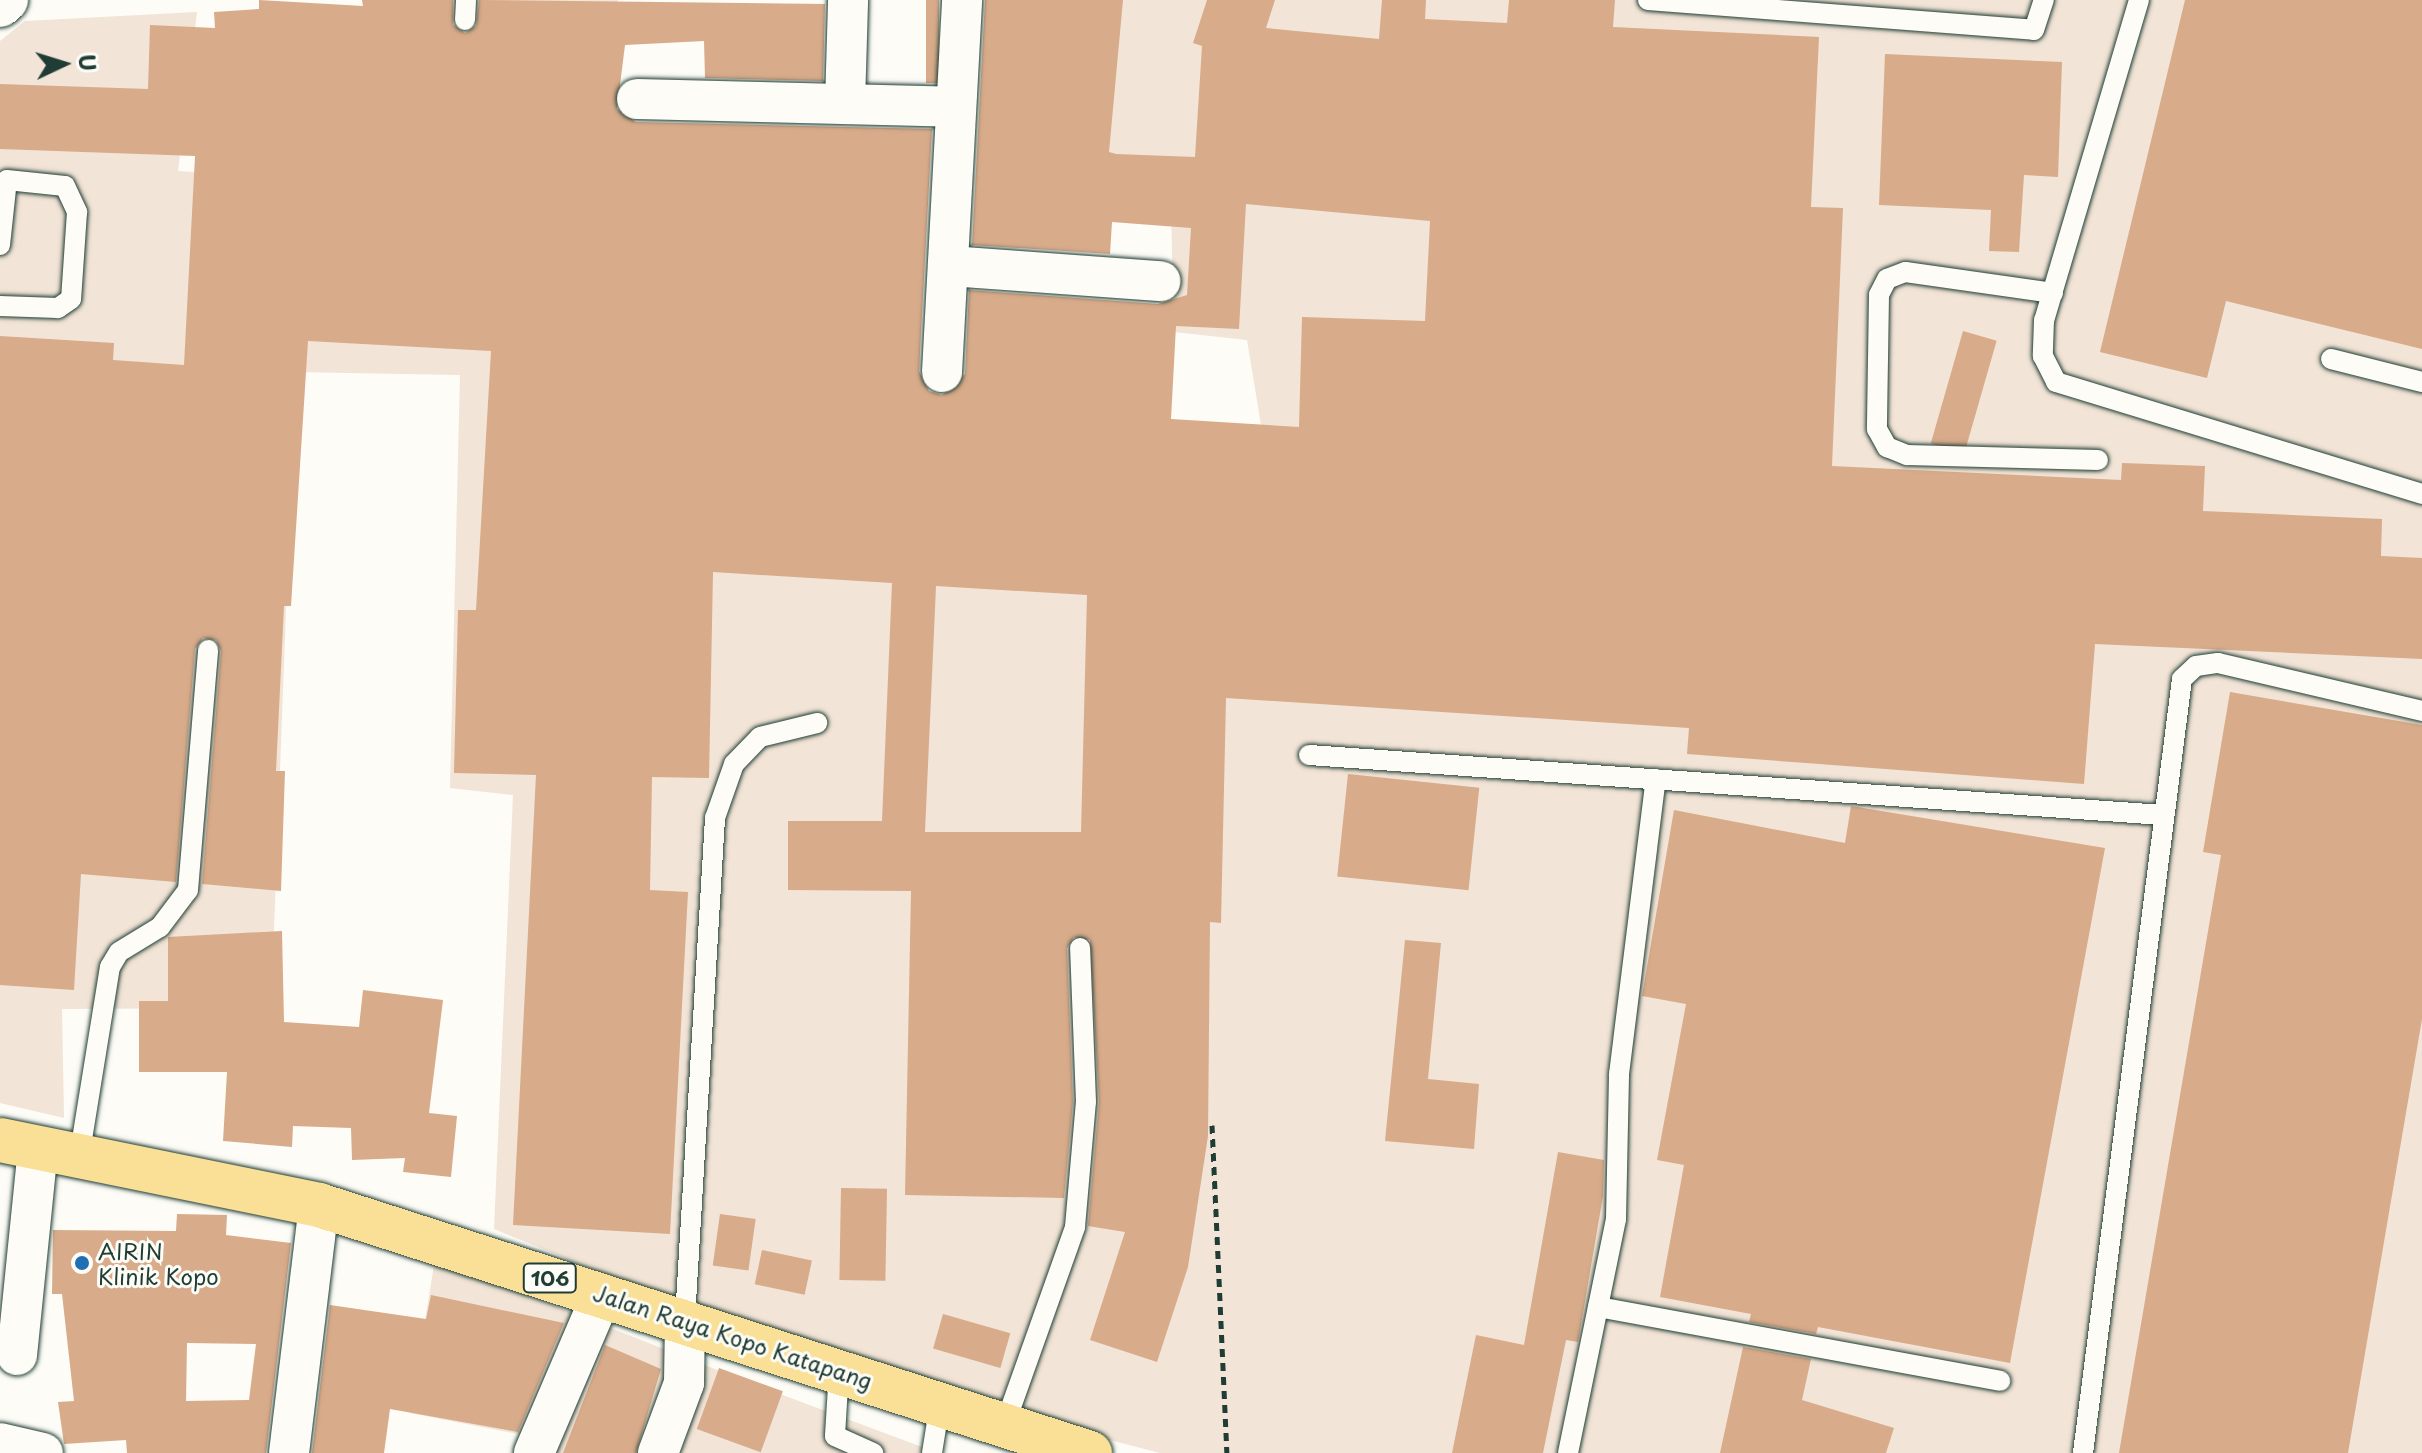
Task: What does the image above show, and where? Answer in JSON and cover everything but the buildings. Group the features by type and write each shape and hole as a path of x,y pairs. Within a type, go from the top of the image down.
{"main road":[{"name":"Jalan Raya Kopo Katapang","path":"39,1149 319,1205 685,1319 1090,1453"}],"street":[{"path":"0,5 6,0"},
{"path":"845,104 848,0"},
{"path":"942,372 962,0"},
{"path":"637,99 954,107"},
{"path":"949,266 1160,281"},
{"path":"17,1355 39,1149"},
{"path":"289,1453 319,1205"},
{"path":"534,1453 602,1294"},
{"path":"658,1453 684,1383 685,1319"},
{"path":"0,1443 43,1453"}],"lane":[{"path":"1648,0 2034,30 2044,0"},
{"path":"2139,0 2053,293 2043,356 2056,382 2422,494"},
{"path":"0,245 7,180 65,186 77,212 71,299 58,308 0,306"},
{"path":"2053,293 1905,272 1887,279 1879,295 1877,429 1887,447 1907,455 2098,460"},
{"path":"2331,359 2422,382"},
{"path":"39,1149 110,967 119,952 160,927 188,890 208,650"},
{"path":"2083,1453 2162,815 2182,679 2196,666 2218,663 2422,711"},
{"path":"685,1319 715,818 734,764 760,737 817,723"},
{"path":"1309,755 2162,815"},
{"path":"1568,1453 1616,1219 1619,1074 1656,779"},
{"path":"1005,1424 1075,1227 1086,1102 1080,948"},
{"path":"1598,1307 2000,1381"},
{"path":"839,1370 835,1436 873,1453"},
{"path":"932,1453 940,1403"}],"path":[{"path":"1212,1125 1227,1453"}],"shaded area":[{"path":"389,0 618,0 599,188 919,218 920,391 1263,437 1247,340 1174,332 1170,166 1049,152 1062,0 2422,0 2422,1453 1160,1453 839,1370 494,1229 513,795 450,788 460,375 295,372 271,1008 62,1009 64,1118 0,1103 0,41 25,21 197,12 178,171 374,182"},
{"path":"435,1259 938,1453 523,1453 528,1436 410,1413"}],"place":[{"name":"AIRIN Klinik Kopo","path":"82,1263"}]}
